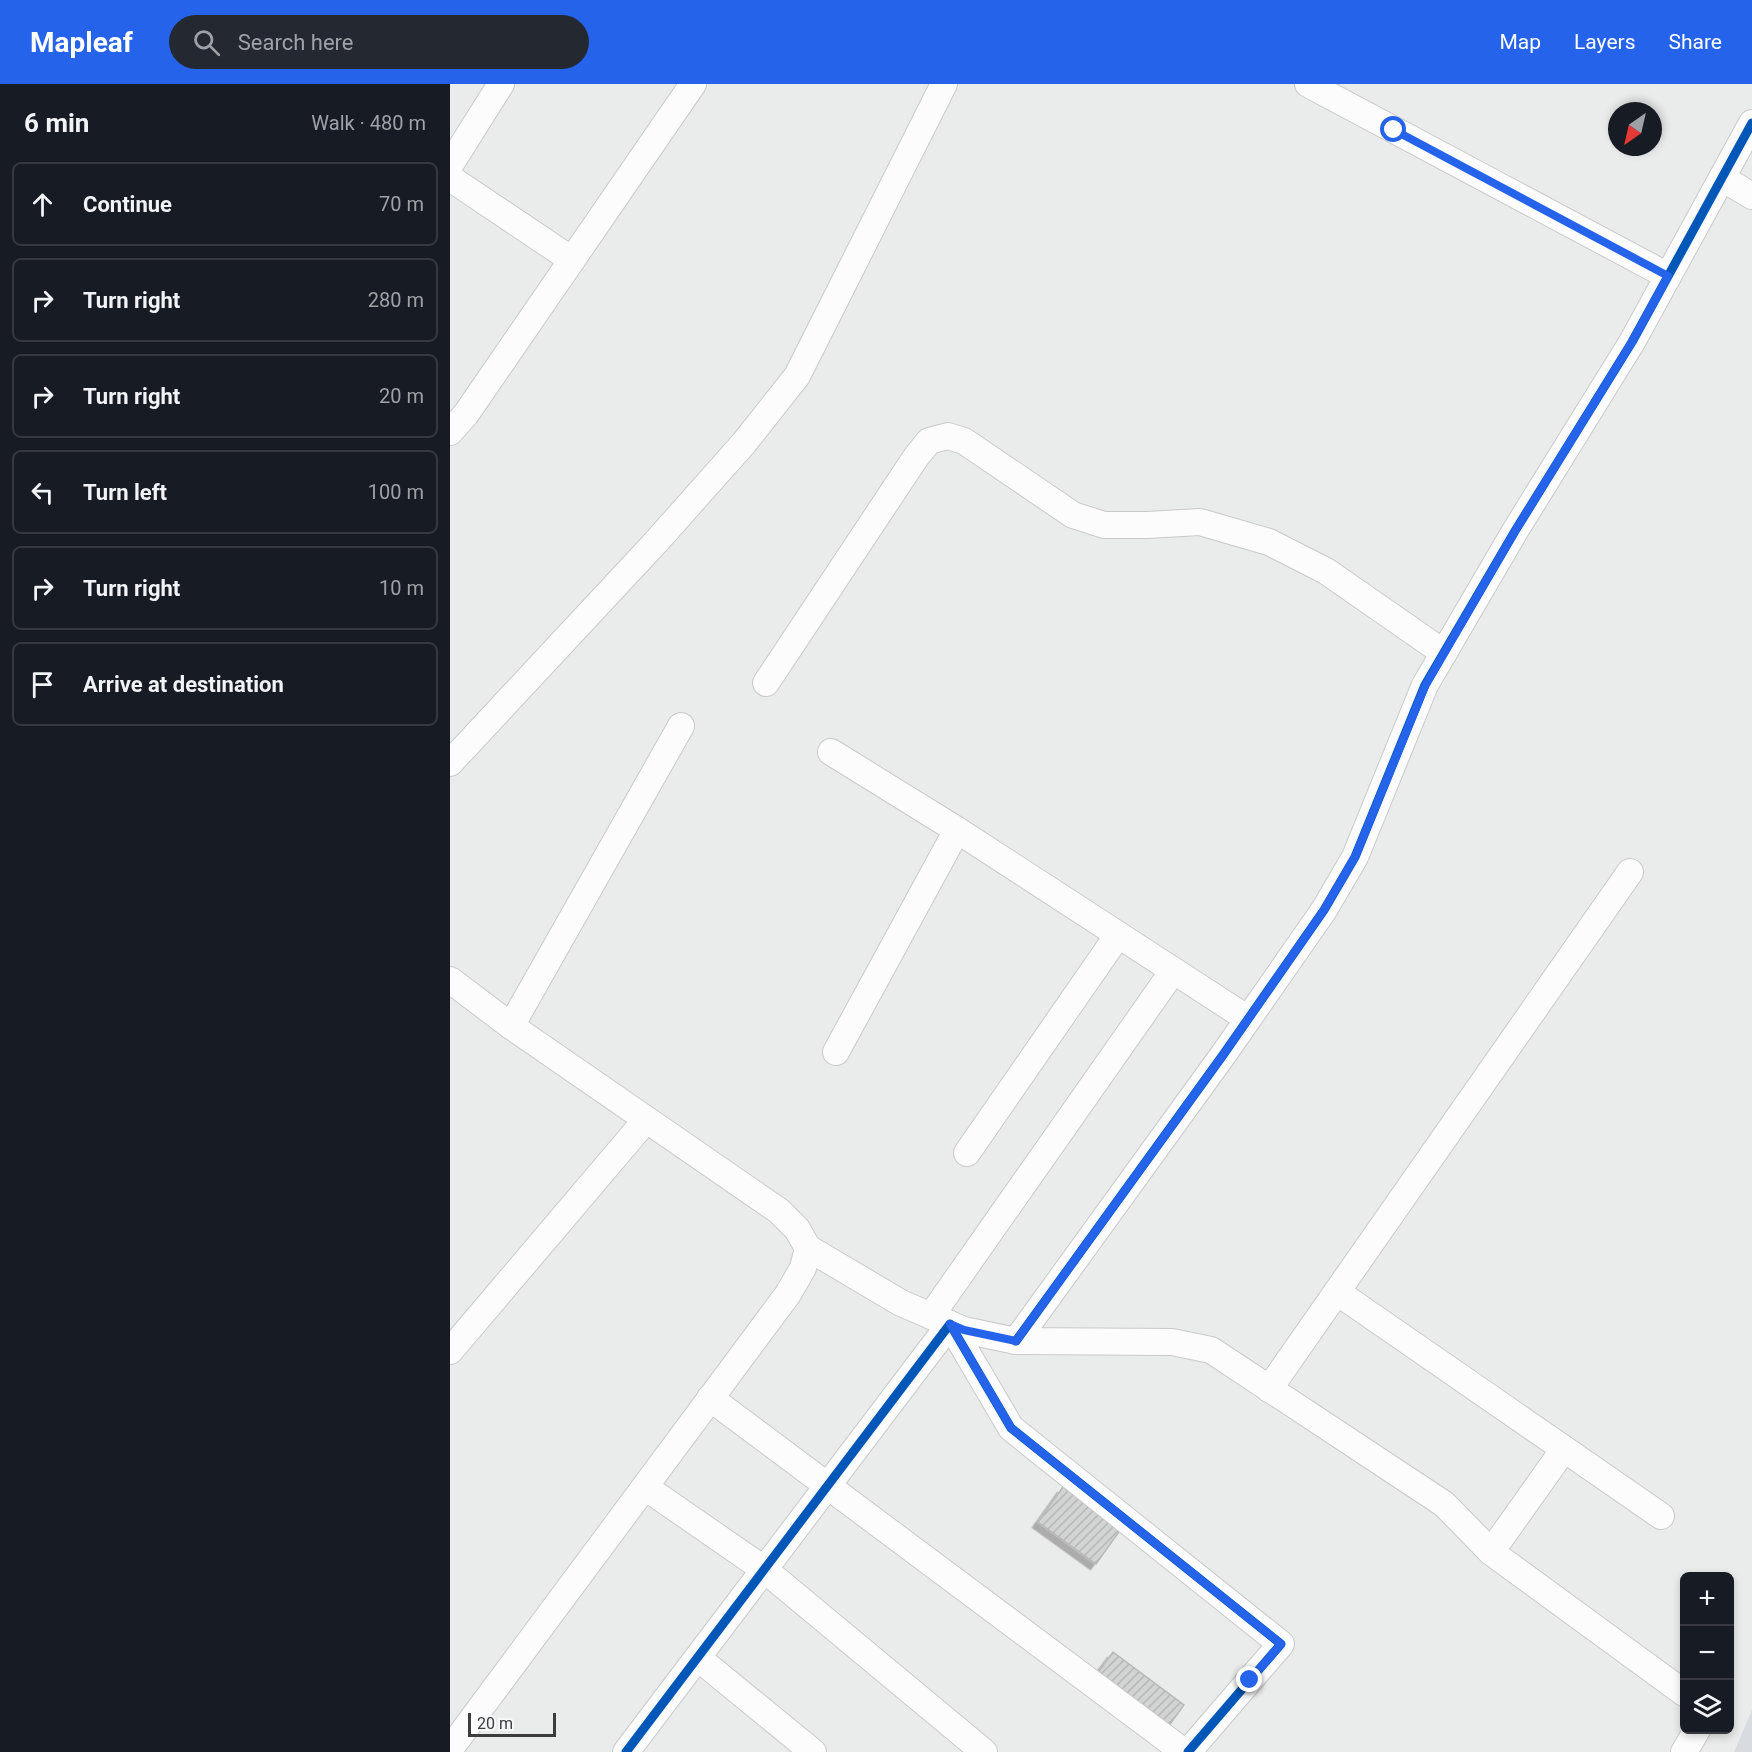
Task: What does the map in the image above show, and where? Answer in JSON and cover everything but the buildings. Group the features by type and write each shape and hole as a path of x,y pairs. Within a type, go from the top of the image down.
{"street":[{"path":"450,165 501,84"},
{"path":"450,432 466,414 693,84"},
{"path":"450,763 656,542 744,443 797,376 944,84"},
{"path":"1310,84 1668,276"},
{"path":"1016,1341 1324,910 1355,857 1425,686 1515,531 1632,342 1752,123"},
{"path":"450,178 572,260"},
{"path":"1722,178 1752,196"},
{"path":"766,683 916,457 929,441 948,436 964,441 1073,515 1104,525 1200,522 1269,542 1326,571 1444,653"},
{"path":"511,1026 681,726"},
{"path":"831,752 957,830 1248,1019"},
{"path":"836,1052 957,830"},
{"path":"1269,1389 1630,872"},
{"path":"967,1153 1118,935"},
{"path":"626,1752 828,1485 1173,971"},
{"path":"450,980 511,1026 779,1211 797,1228 808,1248 901,1303 964,1330 1016,1341 1172,1342 1211,1350 1444,1504 1491,1552 1680,1690"},
{"path":"450,1351 646,1119"},
{"path":"450,1749 788,1294 803,1268 808,1248"},
{"path":"1337,1292 1661,1516"},
{"path":"710,1398 1186,1752 1281,1644 1011,1428 940,1320"},
{"path":"1491,1552 1564,1449"},
{"path":"645,1487 765,1570 984,1752"},
{"path":"698,1658 813,1752"},
{"path":"1684,1752 1695,1734"}],"shaded area":[{"path":"1752,1710 1752,1752 1734,1752"}],"cycle path":[{"path":"1016,1341 1223,1055 1324,910 1355,857 1425,685 1515,531 1632,342 1752,123"},
{"path":"626,1752 950,1324 1011,1428 1281,1644 1188,1752"}],"route":[{"path":"1250,1680 1281,1644 1011,1428 950,1324 964,1330 1016,1341 1223,1055 1324,910 1355,857 1425,686 1515,531 1632,342 1668,276 1394,130"}]}
